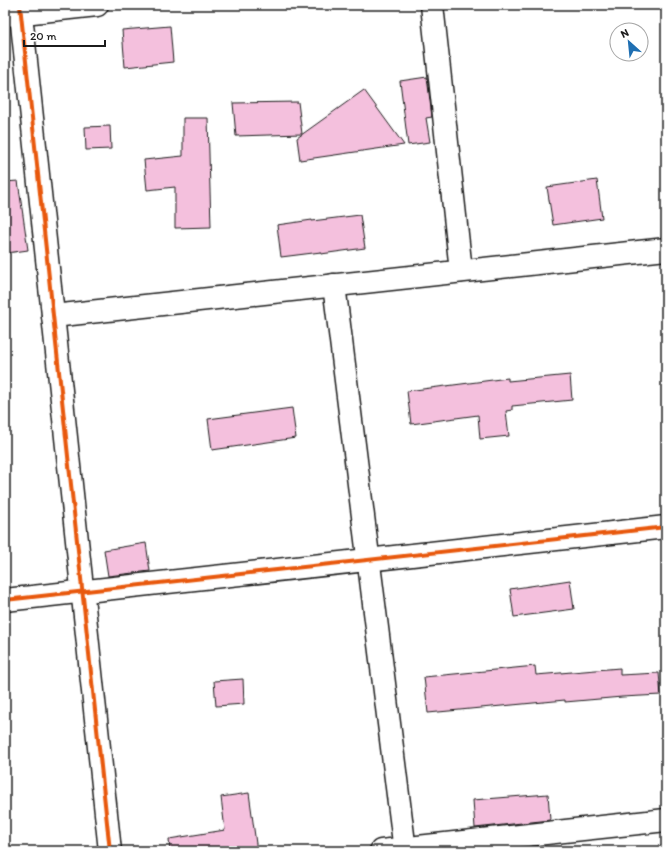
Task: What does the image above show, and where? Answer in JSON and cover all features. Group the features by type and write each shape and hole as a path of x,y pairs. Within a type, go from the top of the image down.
{"street":[{"path":"97,5 16,11 53,316 110,851"},
{"path":"432,5 461,271"},
{"path":"53,316 666,249"},
{"path":"334,285 405,850"},
{"path":"5,600 666,527"},
{"path":"381,851 405,850 666,820"}],"building":[{"path":"170,26 173,62 125,67 122,30"},
{"path":"427,77 432,117 426,118 430,142 408,145 400,81"},
{"path":"364,90 404,145 300,160 297,138"},
{"path":"298,102 302,134 236,136 233,103"},
{"path":"183,118 208,118 211,227 175,228 175,187 147,190 144,160 183,156"},
{"path":"110,126 111,149 86,150 85,127"},
{"path":"597,180 602,218 553,225 547,187"},
{"path":"18,181 28,250 7,253 5,239 5,182"},
{"path":"360,215 365,248 321,254 321,252 281,257 277,225"},
{"path":"570,375 572,400 512,406 512,410 506,411 509,436 480,439 478,415 411,424 407,391 508,378 508,381"},
{"path":"292,408 296,438 212,450 208,419"},
{"path":"146,543 150,571 108,576 104,550"},
{"path":"570,580 574,609 514,617 510,589"},
{"path":"535,666 536,675 620,668 620,675 659,673 661,695 565,702 565,700 428,713 424,677"},
{"path":"243,679 244,704 216,706 214,681"},
{"path":"249,793 257,851 170,851 169,839 225,830 221,797"},
{"path":"548,794 550,820 475,828 473,800"}],"cycle path":[{"path":"20,5 110,851"},
{"path":"5,600 666,527"}]}
